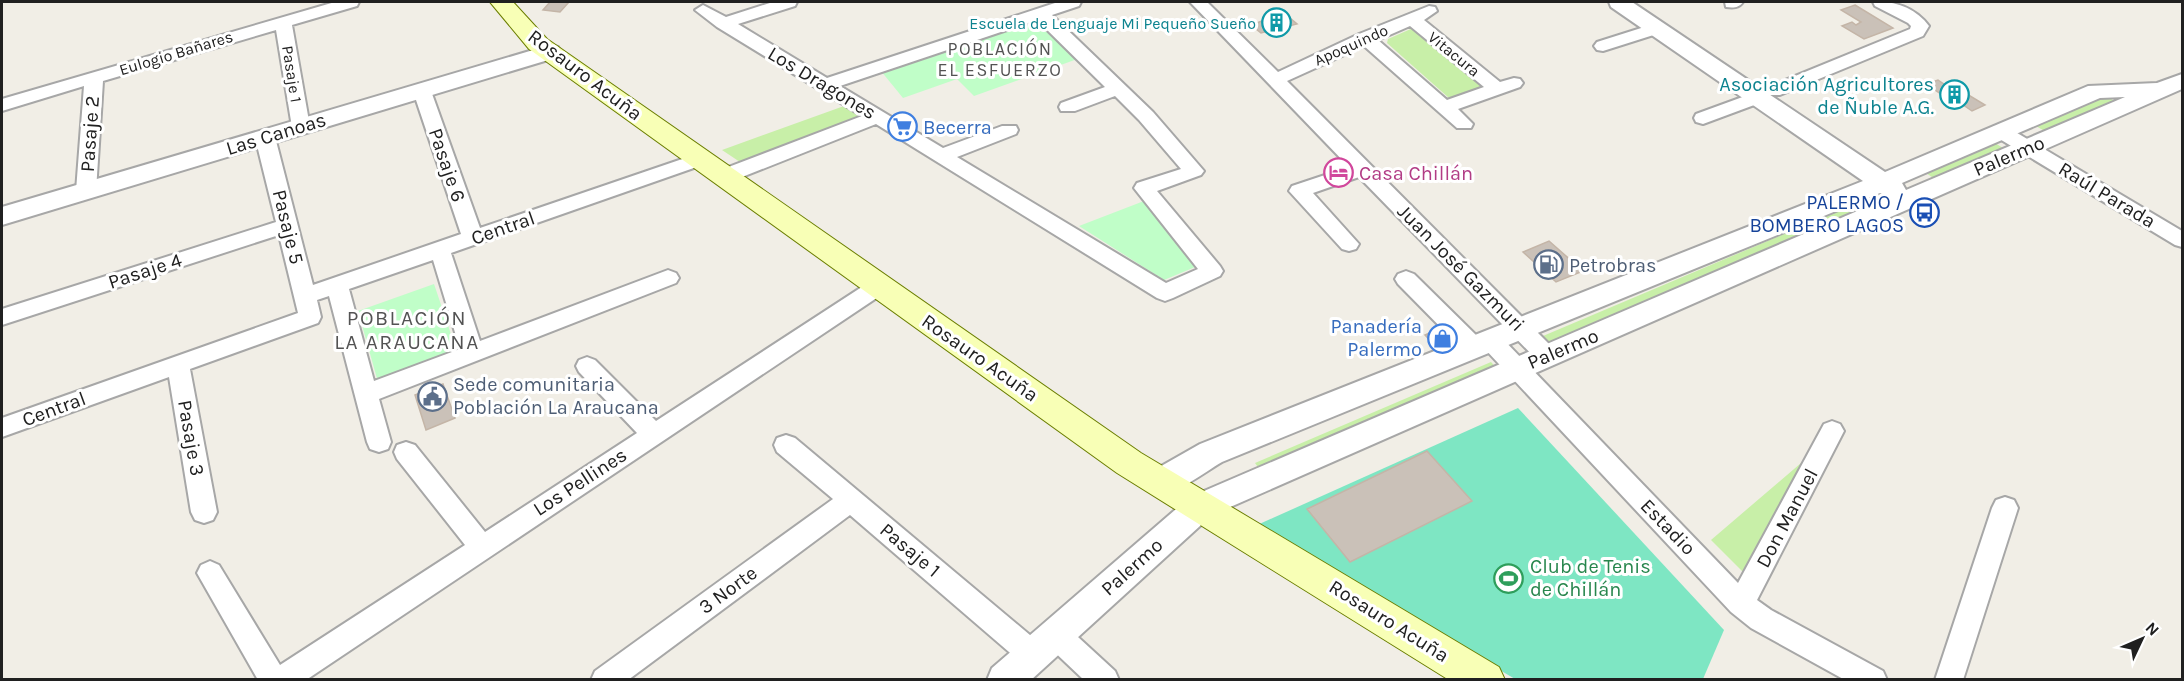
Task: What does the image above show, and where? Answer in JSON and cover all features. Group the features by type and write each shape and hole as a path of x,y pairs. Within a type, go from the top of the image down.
{"main road":[{"name":"Rosauro Acuña","path":"501,2 530,37 550,52 1110,449 1160,482 1485,680"}],"street":[{"name":"Eulogio Bañares","path":"2,105 351,2"},
{"path":"723,23 789,2"},
{"name":"Juan José Gazmuri","path":"1198,2 1547,356"},
{"path":"1619,2 1766,94"},
{"path":"1642,2 1766,94 1903,188"},
{"path":"1703,118 1917,32 1920,26 1914,19 1881,2"},
{"path":"825,85 1056,6 1118,88 1068,107"},
{"name":"Los Dragones","path":"703,10 1165,293 1212,271 1144,188 1194,171 1118,88"},
{"name":"Apoquindo","path":"1275,80 1429,11"},
{"name":"Vitacura","path":"1411,18 1505,86 1445,107"},
{"name":"Pasaje 1","path":"283,22 301,127"},
{"path":"1603,46 1657,27"},
{"path":"1365,38 1464,124"},
{"name":"Las Canoas","path":"2,216 550,52"},
{"name":"Pasaje 2","path":"86,191 94,78"},
{"name":"Palermo","path":"1005,680 1201,506 1547,356 1903,188 2000,130 2096,91 2174,85"},
{"name":"Palermo","path":"1160,482 1211,453 1521,328 1903,188 2029,148 2174,85"},
{"name":"Pasaje 6","path":"422,91 473,238"},
{"path":"724,176 877,117"},
{"path":"941,156 1009,130"},
{"name":"Raúl Parada","path":"2000,130 2182,240"},
{"name":"Pasaje 5","path":"265,137 308,307"},
{"name":"Central","path":"2,428 178,364 308,307 337,285 701,159"},
{"path":"1349,244 1299,191 1363,169"},
{"name":"Pasaje 4","path":"2,318 288,225"},
{"path":"440,250 473,353"},
{"path":"366,394 668,278"},
{"path":"1406,279 1482,344"},
{"path":"337,285 379,442"},
{"name":"Los Pellines","path":"281,680 879,286"},
{"name":"Estadio","path":"1482,344 1516,369 1741,604 1761,619 1873,680"},
{"name":"Pasaje 3","path":"178,364 204,512"},
{"path":"587,366 654,434"},
{"name":"Don Manuel","path":"1741,604 1832,431"},
{"name":"Pasaje 1","path":"786,445 851,500 1044,645 1105,680"},
{"path":"406,452 482,547"},
{"name":"3 Norte","path":"605,680 851,500"},
{"path":"1949,680 2005,508"},
{"path":"210,573 274,680"}],"green space":[{"path":"1040,17 1083,57 974,96 957,79 903,98 881,71"},
{"path":"1413,28 1486,85 1485,89 1456,99 1449,98 1387,43 1388,39"},
{"path":"2106,96 2123,106 2053,136 2036,126"},
{"path":"844,106 861,117 740,162 722,150"},
{"path":"1995,143 2011,153 1942,184 1926,173"},
{"path":"1881,193 1896,203 1557,349 1543,336"},
{"path":"1144,201 1200,265 1164,280 1079,226"},
{"path":"434,284 457,352 378,382 358,311"},
{"path":"1491,362 1503,375 1266,478 1255,463"},
{"name":"Club de Tenis de Chillán","path":"1518,408 1724,630 1703,679 1515,679 1255,526"},
{"path":"1815,451 1749,578 1711,540"}],"building":[{"path":"550,2 569,2 560,12 543,10"},
{"path":"1855,5 1893,28 1864,39 1842,26 1852,22 1856,25 1861,22 1841,10"},
{"name":"Escuela de Lenguaje Mi Pequeño Sueño","path":"1284,13 1297,24 1261,33 1251,25"},
{"name":"Asociación Agricultores de Ñuble A.G.","path":"1938,80 1956,92 1962,91 1985,105 1972,111 1926,84"},
{"path":"1549,241 1583,271 1556,282 1523,252"},
{"name":"Panadería Palermo","path":"1445,326 1460,342 1440,351 1425,335"},
{"path":"443,384 455,418 426,430 415,395"},
{"path":"1427,451 1472,501 1350,562 1307,509"}],"place":[{"name":"Escuela de Lenguaje Mi Pequeño Sueño","path":"1277,23"},
{"name":"Asociación Agricultores de Ñuble A.G.","path":"1955,95"},
{"name":"Becerra","path":"902,127"},
{"name":"Casa Chillán","path":"1338,173"},
{"name":"PALERMO / BOMBERO LAGOS","path":"1925,213"},
{"name":"Petrobras","path":"1548,265"},
{"name":"Panadería Palermo","path":"1443,338"},
{"name":"Sede comunitaria Población La Araucana","path":"432,396"},
{"name":"Club de Tenis de Chillán","path":"1509,578"}],"district":[{"name":"POBLACIÓN EL ESFUERZO","path":"1000,59"},
{"name":"POBLACIÓN LA ARAUCANA","path":"407,330"}]}
